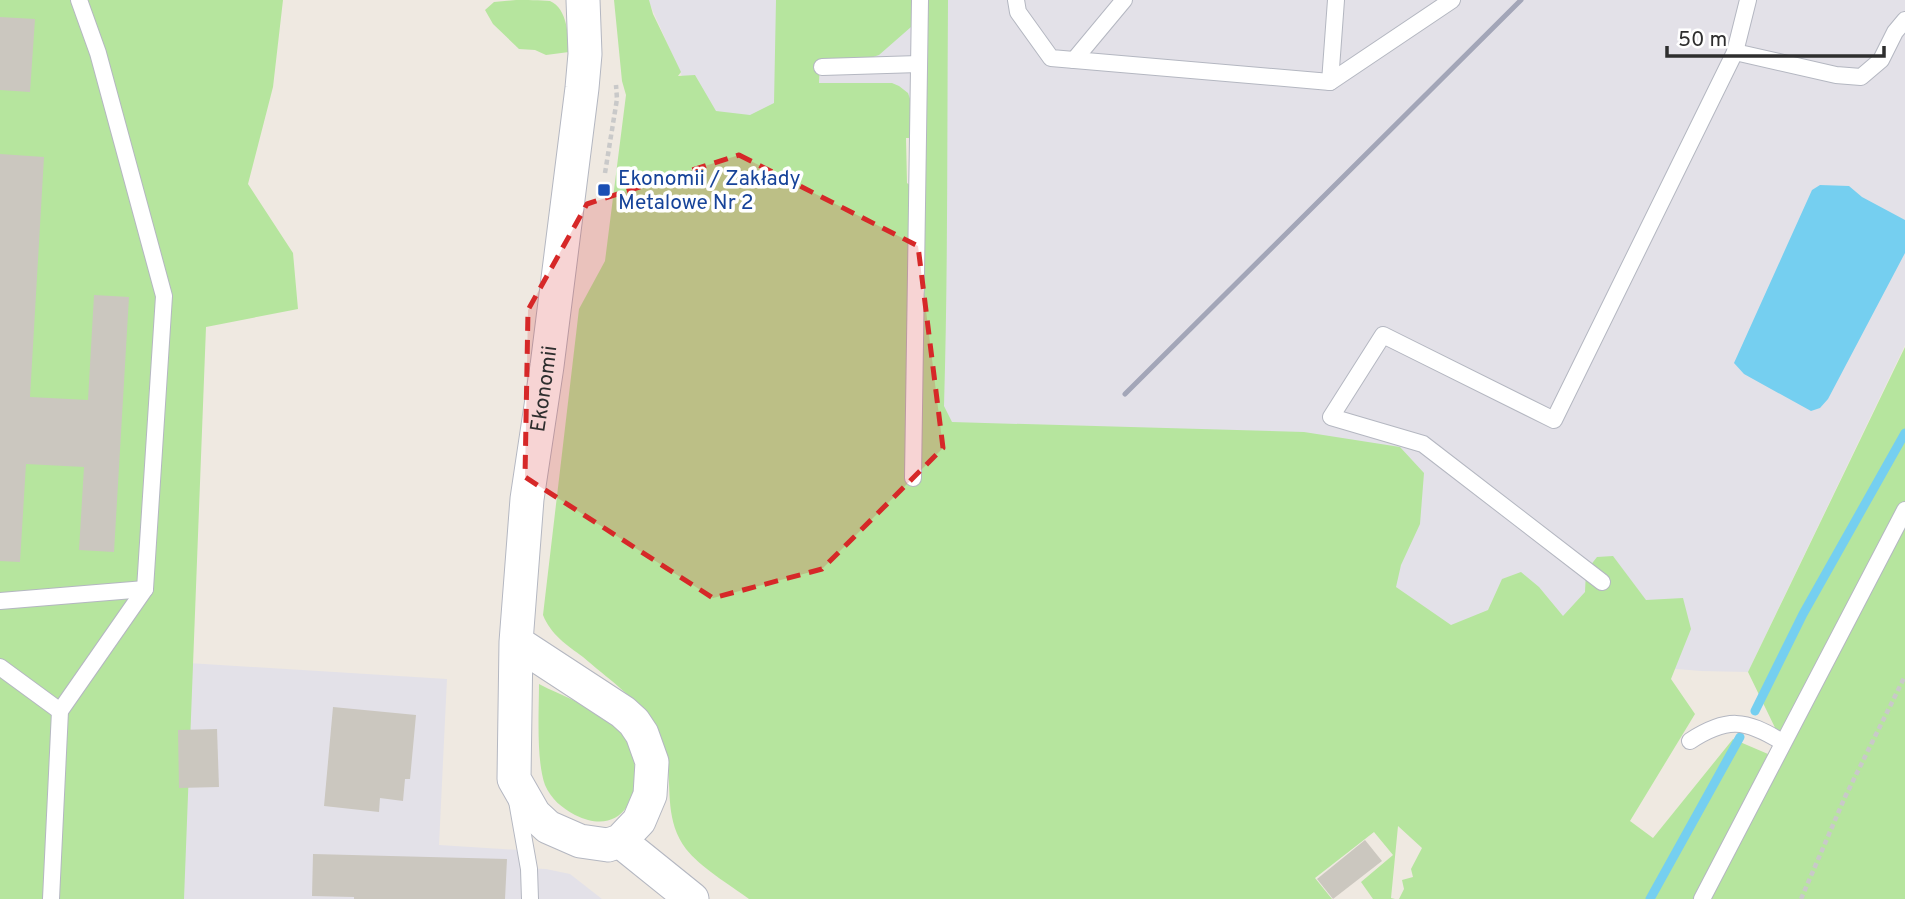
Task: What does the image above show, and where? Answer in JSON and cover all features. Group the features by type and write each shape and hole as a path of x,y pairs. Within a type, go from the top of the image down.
{"street":[{"name":"Ekonomii","path":"514,779 516,642 527,499 547,366 582,88 585,44 583,0"},
{"path":"514,779 534,814 548,827 580,841 608,845 620,841 639,821 650,795 652,762 642,734 623,712 516,642"},
{"path":"620,841 692,899"}],"lane":[{"path":"51,899 60,711 145,589 164,296 98,53 79,0"},
{"path":"913,478 920,0"},
{"path":"1016,0 1018,12 1051,58 1330,82 1452,0"},
{"path":"1074,60 1124,0"},
{"path":"1330,82 1336,0"},
{"path":"1602,582 1423,444 1331,417 1383,335 1554,421 1735,52 1748,0"},
{"path":"1735,52 1836,75 1861,77 1881,60 1895,32 1905,20"},
{"path":"822,67 919,64"},
{"path":"1702,899 1905,510"},
{"path":"0,601 145,589"},
{"path":"0,667 60,711"},
{"path":"1690,741 1721,724 1742,723 1760,729 1782,742"},
{"path":"514,779 521,835 529,869 530,899"}],"path":[{"path":"1801,899 1845,797 1905,676"}],"highlighted area":[{"path":"739,155 918,246 943,448 822,569 713,598 525,477 528,310 587,204"}],"shaded area":[{"path":"0,0 188,663 447,679 439,845 520,850 520,868 546,869 570,874 602,899 0,899"},
{"path":"648,0 1905,0 1905,345 1748,672 1701,671 1504,655 943,443 910,138 861,136 701,119"}],"green space":[{"path":"0,0 283,0 273,87 248,184 293,253 298,309 206,327 184,899 0,899"},
{"path":"614,0 649,0 681,72 678,76 695,75 716,111 750,115 774,103 776,0 912,0 911,27 879,55 867,59 820,59 819,83 892,83 908,93 916,116 910,138 906,138 907,183 924,196 927,0 948,0 944,406 952,422 1304,432 1400,447 1424,473 1420,524 1401,565 1396,587 1451,625 1488,610 1502,579 1521,572 1539,587 1563,616 1585,592 1586,571 1597,557 1613,556 1646,600 1683,598 1691,629 1671,679 1695,714 1630,821 1653,838 1733,739 1768,754 1695,899 1399,899 1404,889 1402,880 1413,877 1411,869 1422,848 1398,826 1391,898 1395,899 1373,899 1361,882 1393,855 1374,832 1315,878 1332,899 749,899 699,862 686,849 677,834 672,818 666,754 662,738 653,723 629,696 560,639 543,615 579,309 605,261 626,95 622,81"},
{"path":"550,1 556,5 564,16 569,52 546,55 535,50 519,49 493,24 485,10 494,2"},
{"path":"1905,347 1905,899 1702,899 1782,742 1748,672"},
{"path":"539,684 602,715 624,736 632,754 635,773 633,792 626,808 614,818 597,821 575,815 557,803 547,790 539,749"}],"water":[{"path":"1820,185 1849,186 1862,197 1905,220 1905,253 1828,399 1820,408 1811,411 1744,374 1734,363 1812,190"}],"building":[{"path":"0,17 35,19 30,92 0,90"},
{"path":"0,154 44,157 30,397 88,400 94,295 129,297 114,552 79,550 84,467 26,464 20,562 0,561"},
{"path":"333,707 416,715 410,779 405,779 403,801 380,798 379,812 324,806"},
{"path":"217,729 219,787 179,788 178,730"},
{"path":"1365,840 1382,861 1333,899 1317,879"},
{"path":"313,854 507,859 505,899 354,899 312,896"}],"waterway":[{"path":"1755,711 1803,614 1905,433"},
{"path":"1650,899 1740,737"}],"railway":[{"path":"1125,394 1521,0"}],"place":[{"name":"Ekonomii / Zakłady Metalowe Nr 2","path":"604,190"}]}
